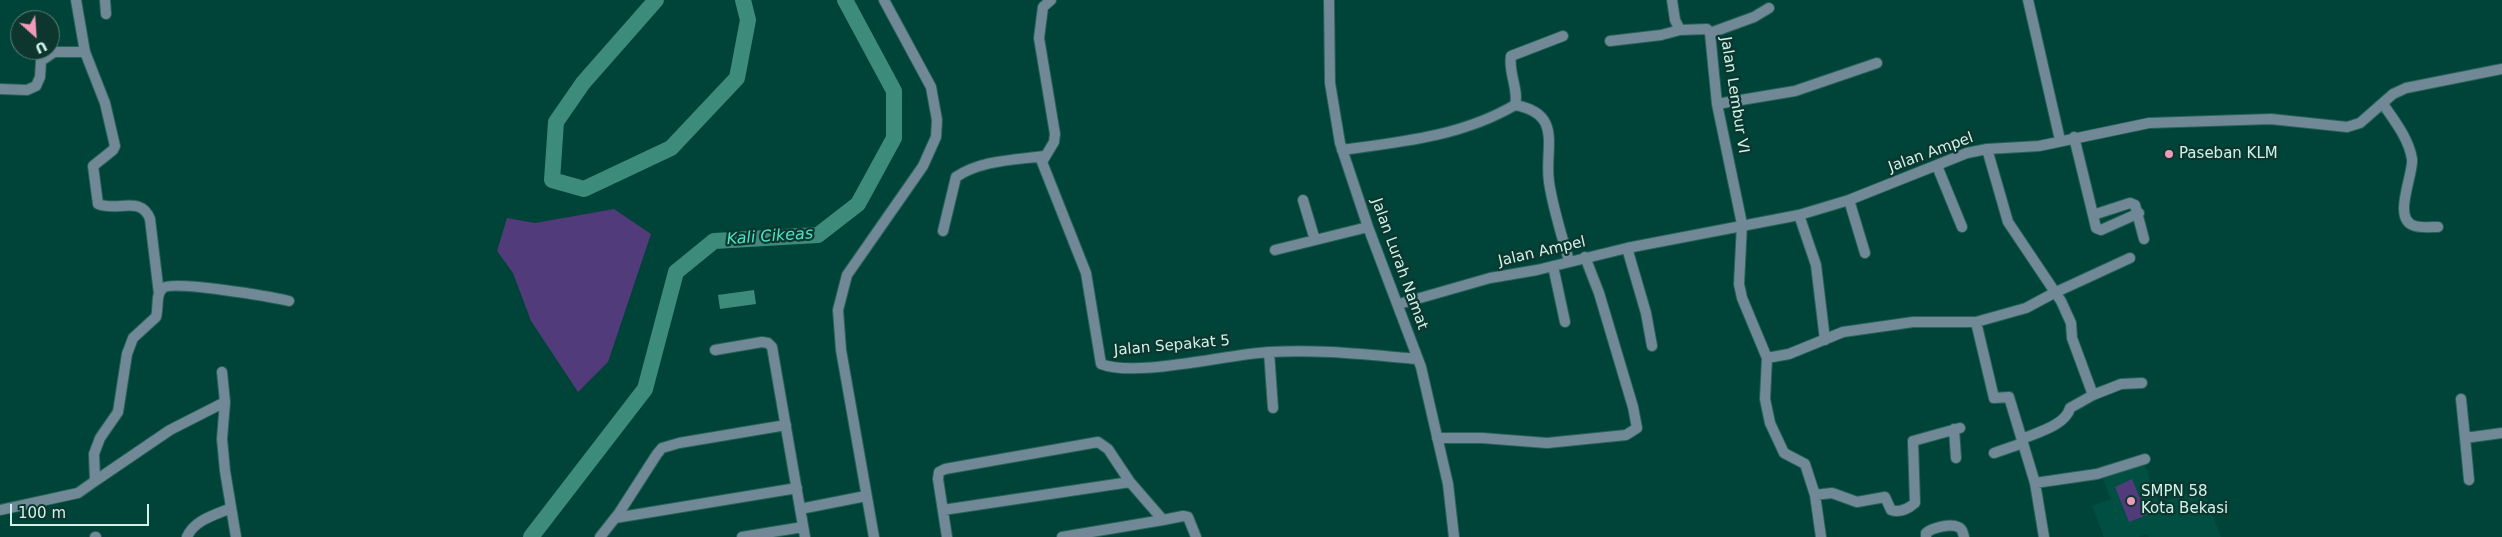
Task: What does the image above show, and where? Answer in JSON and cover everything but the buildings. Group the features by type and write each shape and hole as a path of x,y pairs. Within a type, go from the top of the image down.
{"street":[{"path":"76,0 85,52 105,104 115,146 113,150 93,166 95,195 98,204 104,206 140,205 147,211 150,219 158,294 156,317 133,338 127,354 118,412 100,438 94,454 95,481"},
{"path":"105,0 106,14"},
{"path":"874,537 841,350 838,310 847,275 923,166 936,137 937,120 931,87 884,0"},
{"path":"943,231 956,177 968,169 985,164 1044,156 1054,142 1056,134 1039,38 1043,6 1051,0"},
{"name":"Jalan Lurah Namat","path":"1329,0 1331,12 1330,83 1342,150 1368,227 1399,304 1418,359 1448,484 1454,537"},
{"path":"1672,0 1675,20 1680,30"},
{"path":"2028,0 2060,140"},
{"path":"1710,33 1754,17 1768,8"},
{"name":"Jalan Lembur VI","path":"1610,41 1661,35 1680,30 1707,29 1710,33 1717,104 1742,224 1739,284 1742,298 1767,358"},
{"path":"1515,105 1517,96 1510,63 1511,56 1563,36"},
{"path":"0,89 27,90 36,86 40,77 42,61 54,52 85,52"},
{"path":"1717,104 1795,91 1877,63"},
{"name":"Jalan Ampel","path":"1399,304 1490,278 1742,224 1799,214 1849,200 1967,153 1987,149 2039,146 2074,137 2158,123 2271,119 2347,127 2360,123 2393,94 2406,88 2502,69"},
{"path":"2383,104 2402,131 2412,158 2410,180 2402,204 2405,214 2411,224 2416,226 2438,227"},
{"path":"1342,150 1415,141 1447,133 1496,116 1515,105 1532,108 1540,114 1547,129 1550,147 1549,181 1569,262"},
{"path":"2074,137 2096,228 2100,230 2139,213"},
{"path":"1987,149 2008,222 2061,301 2071,322 2072,338 2093,395"},
{"name":"Jalan Sepakat 5","path":"1044,156 1042,162 1046,174 1086,273 1101,364 1113,368 1147,366 1269,352 1330,352 1418,359"},
{"path":"1937,166 1962,227"},
{"path":"1303,200 1315,240"},
{"path":"1849,200 1865,253"},
{"path":"2093,215 2130,203 2136,205 2144,239"},
{"path":"1799,214 1816,265 1825,340"},
{"path":"1275,250 1368,227"},
{"path":"1627,248 1646,313 1652,346"},
{"path":"1437,438 1462,437 1562,442 1626,436 1635,431 1637,428 1633,407 1599,293 1585,257"},
{"path":"1821,537 1816,495 1806,464 1784,453 1770,422 1765,399 1767,358 1789,354 1843,332 1913,322 1976,322 2026,308 2130,258"},
{"path":"1553,266 1565,322"},
{"path":"158,294 168,285 213,289 289,301"},
{"path":"1976,322 1994,398 2009,397 2035,483 2044,537"},
{"path":"715,350 762,342 768,343 772,347 804,532 742,537"},
{"path":"1269,352 1273,408"},
{"path":"222,372 225,402 222,439 236,537"},
{"path":"1994,453 2057,424 2069,412 2070,408 2093,395 2122,384 2142,382"},
{"path":"2460,398 2469,480"},
{"path":"0,510 78,493 170,430 225,402"},
{"path":"600,537 662,448 679,443 786,425"},
{"path":"1816,495 1832,493 1857,502 1885,497 1891,510 1897,512 1916,503 1913,441 1957,429 1956,458"},
{"path":"2465,438 2502,433"},
{"path":"947,537 938,479 939,472 945,469 1098,442 1108,449 1130,482 1163,520"},
{"path":"2035,483 2106,472 2145,459"},
{"path":"943,510 1130,482"},
{"path":"615,518 797,488"},
{"path":"800,509 866,496"},
{"path":"187,537 200,521 231,508"},
{"path":"1062,537 1182,516 1188,517 1196,537"},
{"path":"1926,537 1926,533 1930,529 1957,526 1961,529 1964,537"}],"shaded area":[{"path":"614,209 651,234 608,362 578,392 531,321 513,273 497,251 507,218 535,223"},
{"path":"754,290 756,304 720,309 718,295"},
{"name":"SMPN 58 Kota Bekasi","path":"2143,461 2159,504 2202,488 2221,537 2149,537 2147,534 2138,537 2104,537 2092,506 2111,499 2102,477"},
{"path":"2132,479 2147,515 2129,522 2115,487"}],"waterway":[{"name":"Kali Cikeas","path":"656,0 583,83 556,122 552,180 584,189 671,148 737,78 748,20 743,0"},
{"name":"Kali Cikeas","path":"531,537 645,389 676,272 714,241 818,235 858,204 894,138 894,91 845,0"}],"place":[{"name":"Paseban KLM","path":"2169,154"},
{"name":"SMPN 58 Kota Bekasi","path":"2131,501"}]}
